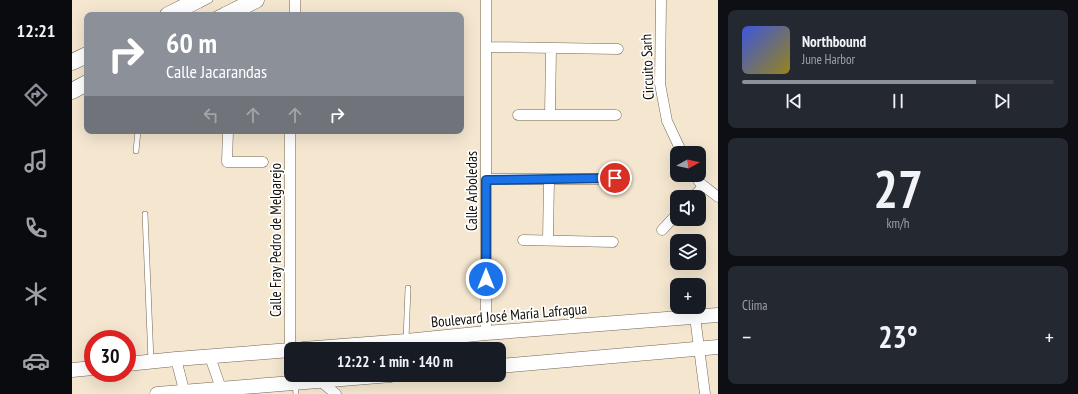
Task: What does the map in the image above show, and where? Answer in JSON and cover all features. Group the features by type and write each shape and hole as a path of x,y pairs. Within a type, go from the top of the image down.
{"main road":[{"path":"232,12 256,0"},
{"path":"174,12 187,5"},
{"path":"72,62 84,56"},
{"path":"72,91 84,85"},
{"name":"Boulevard José María Lafragua","path":"394,342 486,333 718,315"},
{"path":"506,365 718,347"},
{"name":"Boulevard José María Lafragua","path":"136,363 284,351"},
{"path":"72,370 84,369"},
{"path":"157,394 295,389 317,382"}],"street":[{"path":"294,12 295,0"},
{"name":"Calle Arboledas","path":"486,0 486,333"},
{"name":"Circuito Sarh","path":"661,0 660,84 667,122 679,146"},
{"path":"486,47 618,49"},
{"path":"550,115 552,48"},
{"path":"518,115 616,115"},
{"path":"228,134 227,162 263,162"},
{"name":"Calle Fray Pedro de Melgarejo","path":"290,134 295,342"},
{"path":"486,180 615,178"},
{"path":"548,240 549,179"},
{"path":"699,182 718,197"},
{"path":"700,190 704,186"},
{"path":"662,230 670,221"},
{"path":"523,240 613,242"},
{"path":"695,317 706,394"},
{"path":"210,357 222,391"},
{"path":"176,359 185,393"},
{"path":"321,382 336,394"}],"lane":[{"path":"187,5 210,0"},
{"path":"220,12 245,0"},
{"path":"136,151 138,134"},
{"path":"145,214 151,362"},
{"path":"406,341 408,288"}],"route":[{"path":"486,279 486,180 615,178"}]}
